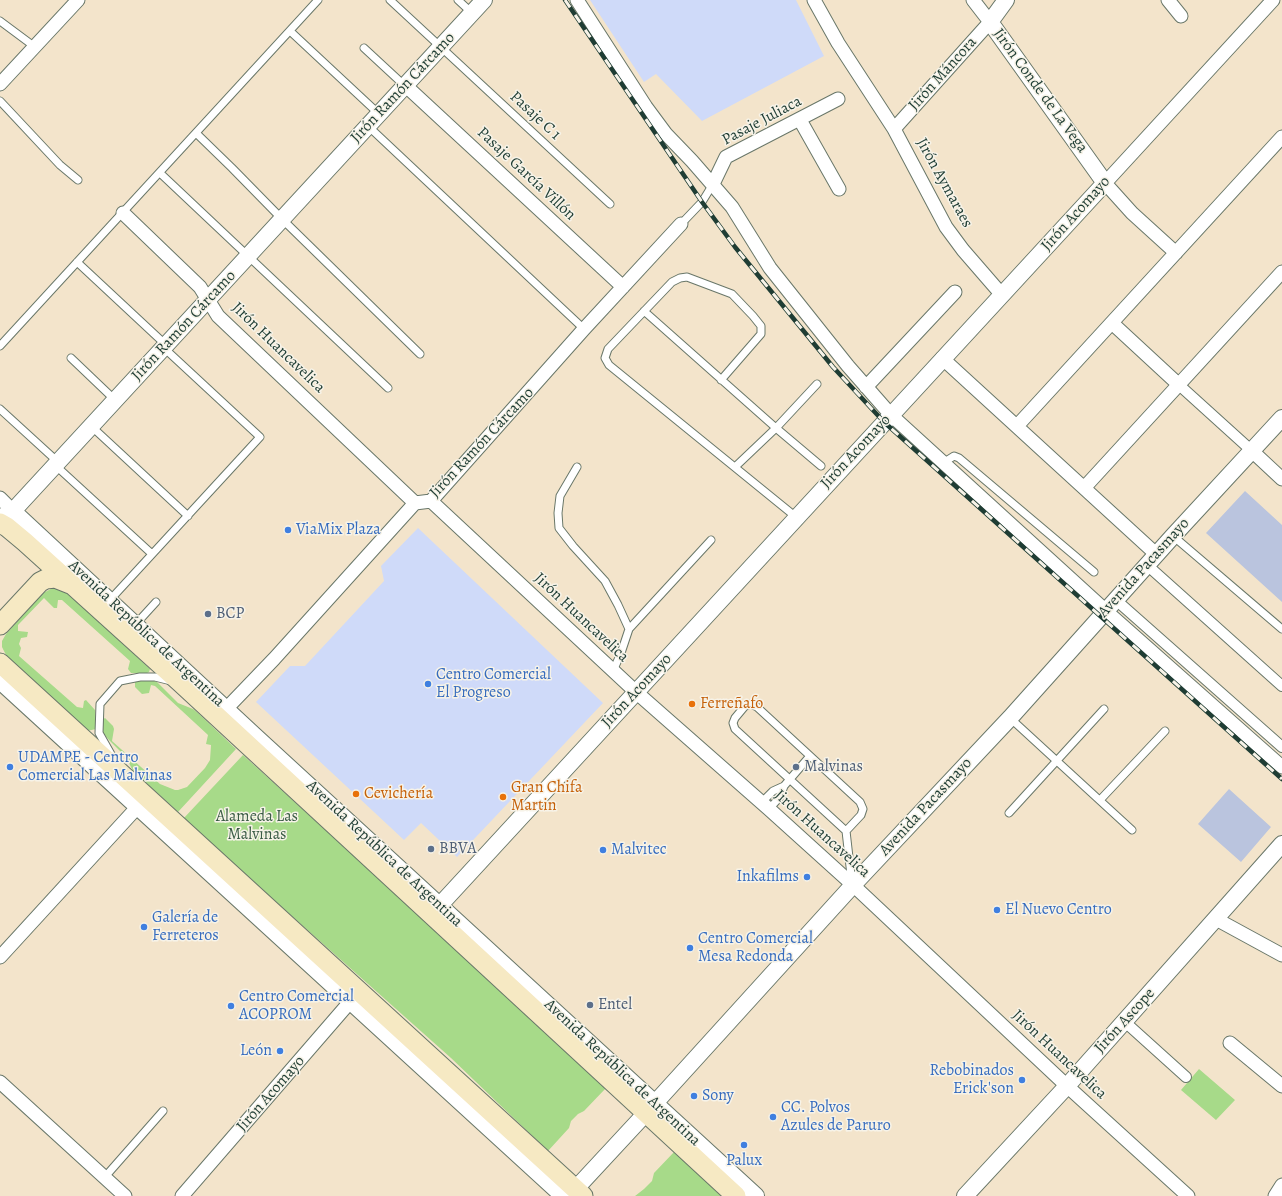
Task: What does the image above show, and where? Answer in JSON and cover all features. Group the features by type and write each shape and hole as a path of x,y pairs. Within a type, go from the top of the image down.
{"main road":[{"name":"Avenida República de Argentina","path":"4,522 650,1108 736,1196"},
{"path":"0,625 40,582 46,579 55,578 72,585"},
{"path":"0,663 131,782 142,802 573,1194"}],"street":[{"path":"0,84 78,0"},
{"name":"Jirón Ramón Cárcamo","path":"4,522 484,0"},
{"path":"576,0 646,107 666,134 713,184 732,207 770,268 866,387 891,415 943,463 1282,747"},
{"name":"Jirón Aymaraes","path":"814,0 838,43 894,129 946,227 963,250 1002,295"},
{"name":"Jirón Conde de La Vega","path":"973,0 1105,183"},
{"name":"Jirón Máncora","path":"894,129 990,22 1006,0"},
{"path":"1168,0 1181,16"},
{"name":"Jirón Acomayo","path":"440,905 1273,0"},
{"name":"Pasaje García Villón","path":"406,86 623,287"},
{"name":"Pasaje Juliaca","path":"713,184 726,157 838,99"},
{"path":"800,120 839,189"},
{"path":"1017,426 1282,137"},
{"path":"1105,183 1132,213 1176,253"},
{"name":"Jirón Huancavelica","path":"122,213 200,287 218,316 415,503"},
{"name":"Jirón Ramón Cárcamo","path":"226,709 274,659 415,503 431,501 584,329 681,224"},
{"path":"1084,488 1282,272"},
{"path":"866,387 954,292"},
{"path":"1112,323 1282,479"},
{"path":"942,358 1084,488 1152,560 1282,686"},
{"name":"Avenida Pacasmayo","path":"573,1194 853,885 1010,718 1173,536 1282,418"},
{"path":"0,498 4,522"},
{"name":"Jirón Huancavelica","path":"431,501 636,692 766,806 853,885 1067,1086 1188,1196"},
{"name":"Avenida República de Argentina","path":"4,522 109,601 440,905 650,1108 756,1196"},
{"path":"1111,605 1282,767"},
{"path":"0,681 142,802 0,957"},
{"name":"Jirón Ascope","path":"965,1196 1125,1022 1282,844"},
{"path":"1216,918 1282,955"},
{"name":"Jirón Acomayo","path":"182,1196 355,996"},
{"path":"1125,1022 1186,1077"},
{"path":"1230,1043 1282,1086"},
{"path":"0,1082 125,1196"},
{"path":"1275,1196 1282,1185"}],"lane":[{"path":"0,346 318,0"},
{"name":"Pasaje C 1","path":"390,0 610,204"},
{"path":"458,0 472,13"},
{"path":"0,21 35,47"},
{"path":"290,31 380,114"},
{"path":"364,48 406,86"},
{"path":"0,101 60,165 78,180"},
{"path":"368,126 584,329"},
{"path":"196,133 420,354"},
{"path":"160,173 388,388"},
{"name":"Jirón Ramón Cárcamo","path":"681,224 702,202 713,184"},
{"path":"77,262 260,437 109,601"},
{"path":"721,380 761,334 761,326 732,294 687,277 680,278 672,282 608,349 605,358 609,365 796,517"},
{"path":"644,311 821,466"},
{"path":"71,358 115,400"},
{"path":"736,467 776,428 817,384"},
{"path":"0,408 56,464 152,554"},
{"path":"91,426 188,516"},
{"path":"943,463 954,456 959,458 1094,572"},
{"path":"578,467 560,496 558,513 559,528 573,546 605,581 618,605 628,629"},
{"path":"1173,536 1282,629"},
{"path":"613,671 621,653 628,629 711,540"},
{"path":"135,625 156,602"},
{"path":"131,782 111,754 99,733 100,704 120,681 140,676 151,676 181,683"},
{"path":"846,831 860,815 863,809 860,802 757,706 751,704 745,706 734,718 733,723 735,729 846,831 853,885"},
{"path":"1009,813 1104,709"},
{"path":"1010,718 1132,830"},
{"path":"1100,800 1165,731"},
{"path":"766,806 780,797 784,786 810,756"},
{"path":"104,1178 163,1111"}],"shaded area":[{"path":"590,0 796,0 824,56 702,121 656,74 644,82"},
{"path":"1245,491 1282,525 1282,602 1206,533"},
{"name":"Centro Comercial El Progreso","path":"418,528 603,703 457,857 421,823 404,840 256,702 290,666 305,666 384,581 381,566"},
{"path":"1229,789 1271,827 1241,862 1198,824"}],"green space":[{"path":"53,588 65,590 150,669 147,673 131,673 128,669 130,661 62,600 58,600 57,608 54,608 44,598 18,625 18,631 28,632 27,637 21,638 19,644 21,648 19,656 77,707 83,708 84,701 86,700 95,710 96,729 87,731 7,657 2,647 2,641 6,634 43,593"},
{"path":"152,680 157,682 178,703 193,709 198,713 236,749 178,812 133,771 126,757 102,732 102,720 105,718 113,726 112,741 160,784 175,790 187,787 205,768 210,760 211,745 206,744 208,735 155,686 151,685 149,693 142,694 135,687 135,681"},
{"name":"Alameda Las Malvinas","path":"243,755 508,996 606,1088 584,1111 578,1114 571,1121 569,1128 548,1151 451,1058 183,819"},
{"path":"1199,1069 1235,1100 1216,1120 1181,1090"},
{"path":"675,1151 724,1196 635,1196 652,1181 654,1173"}],"railway":[{"path":"565,0 702,202 735,247 833,367 884,422 1282,779"}],"place":[{"name":"ViaMix Plaza","path":"288,530"},
{"name":"BCP","path":"208,614"},
{"name":"Centro Comercial El Progreso","path":"428,684"},
{"name":"Ferreñafo","path":"692,704"},
{"name":"UDAMPE - Centro Comercial Las Malvinas","path":"10,767"},
{"name":"Malvinas","path":"796,767"},
{"name":"Cevichería","path":"356,794"},
{"name":"Gran Chifa Martin","path":"503,797"},
{"name":"BBVA","path":"431,849"},
{"name":"Malvitec","path":"603,850"},
{"name":"Inkafilms","path":"807,877"},
{"name":"El Nuevo Centro","path":"997,910"},
{"name":"Galería de Ferreteros","path":"144,927"},
{"name":"Centro Comercial Mesa Redonda","path":"690,948"},
{"name":"Entel","path":"590,1005"},
{"name":"Centro Comercial ACOPROM","path":"231,1006"},
{"name":"León","path":"280,1051"},
{"name":"Rebobinados Erick'son","path":"1022,1080"},
{"name":"Sony","path":"694,1096"},
{"name":"CC. Polvos Azules de Paruro","path":"773,1117"},
{"name":"Palux","path":"744,1145"}]}
